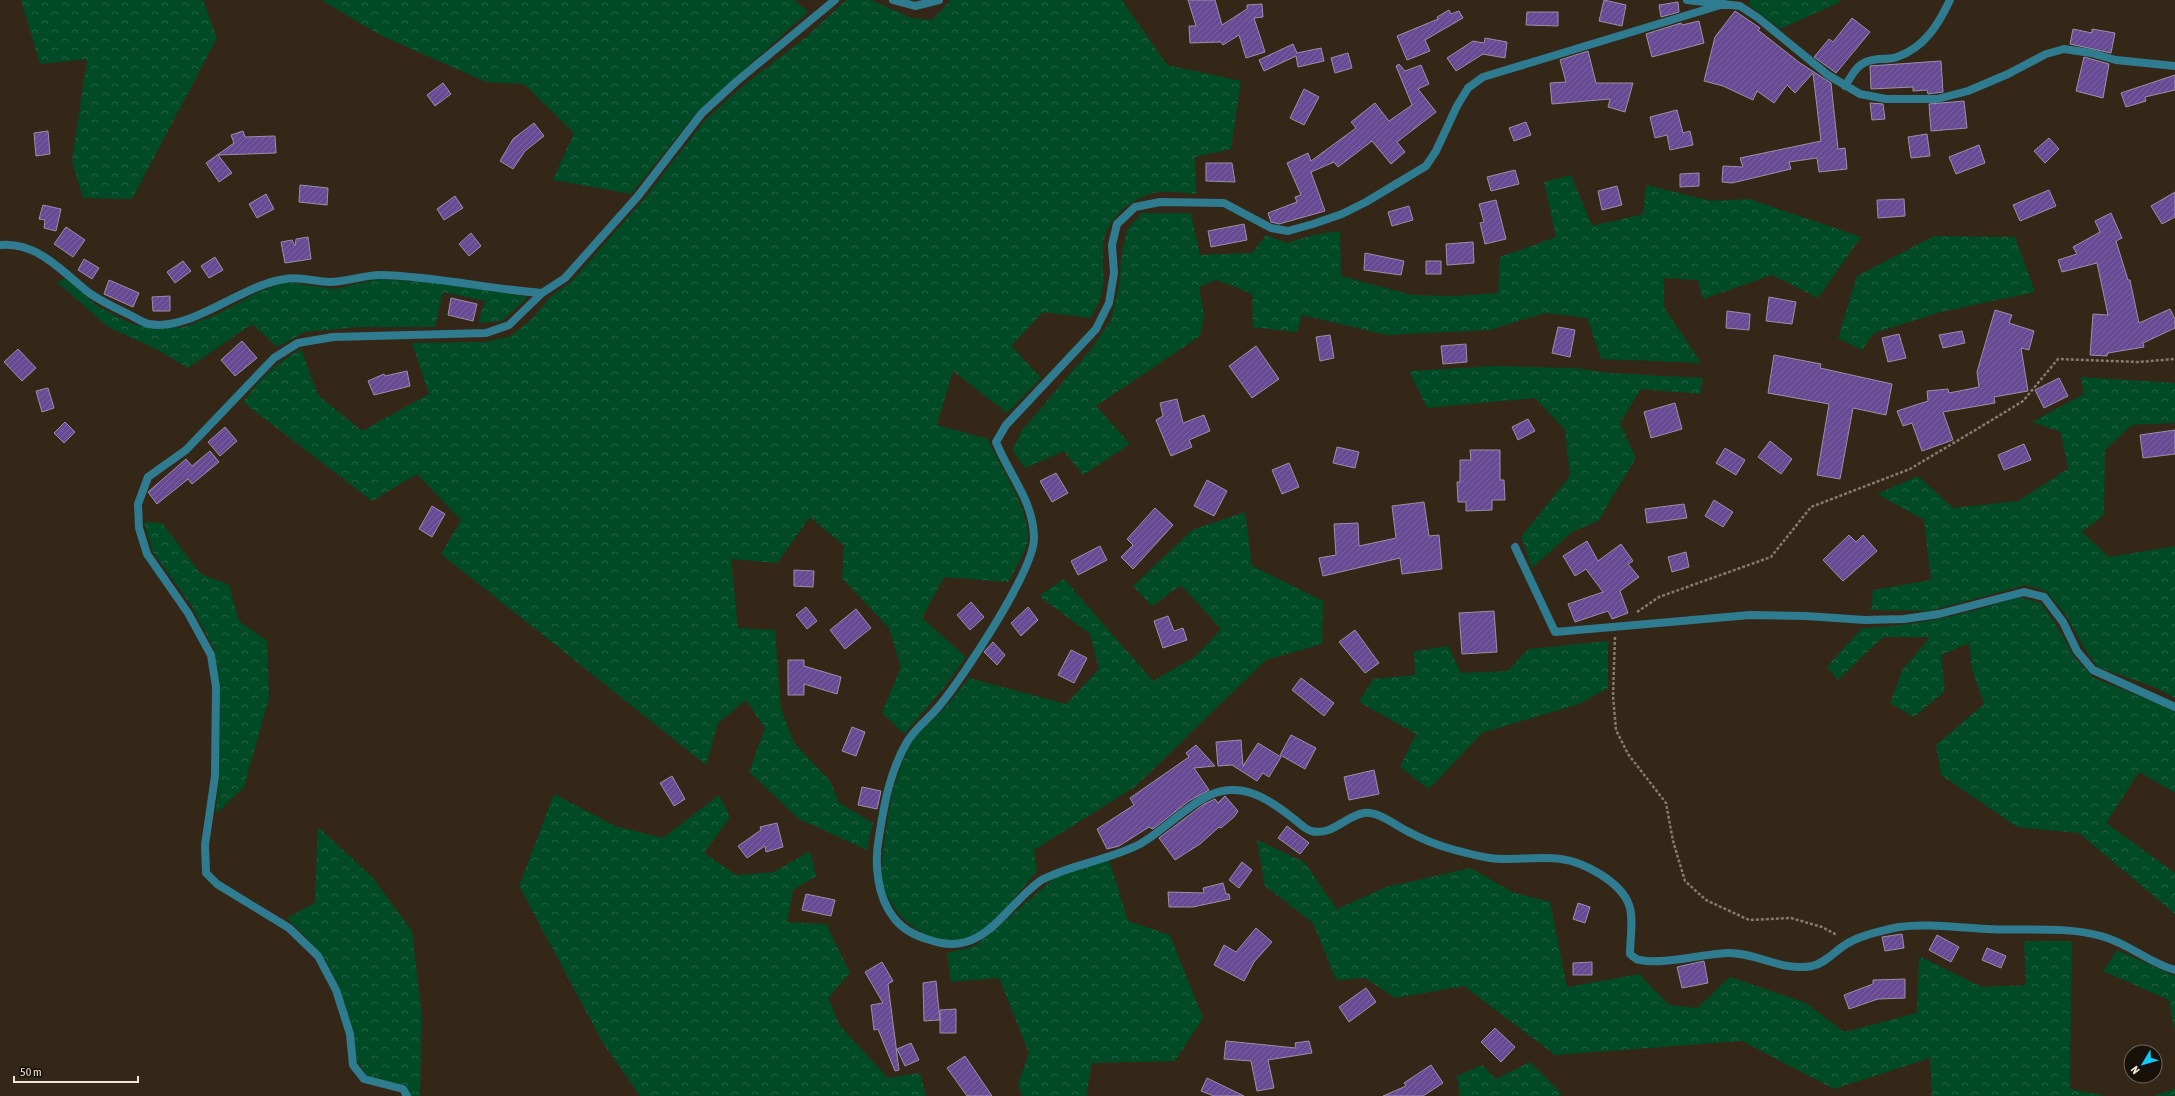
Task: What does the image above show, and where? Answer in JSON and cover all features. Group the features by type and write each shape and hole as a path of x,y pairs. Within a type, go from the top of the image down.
{"street":[{"path":"407,1096 403,1089 364,1080 353,1065 350,1034 336,990 318,956 289,928 217,884 206,873 205,845 215,776 216,687 211,655 188,613 147,554 139,528 138,504 148,477 186,450 274,358 298,343 333,337 486,333 509,326 542,293 565,278 638,196 702,113 737,81 835,0"},
{"path":"893,0 915,6 939,0"},
{"path":"1687,0 1740,6 1757,17 1828,75 1845,86 1860,94 1886,99 1937,99 1968,91 2008,74 2046,54 2064,49 2091,53 2116,60 2175,66"},
{"path":"1845,86 1858,66 1870,60 1896,57 1912,50 1927,39 1940,21 1950,0"},
{"path":"1724,4 1483,77 1468,88 1457,106 1436,151 1426,166 1366,202 1313,224 1288,231 1271,228 1224,203 1160,202 1135,207 1117,224 1112,245 1114,273 1109,303 1096,329 1006,425 996,442 1003,459 1019,485 1033,516 1034,544 1024,570 1006,605 959,682 934,713 908,739 897,762 886,795 876,852 880,892 894,918 912,934 942,945 970,943 987,931 1042,879 1110,856 1140,843 1209,796 1234,789 1258,794 1309,831 1333,829 1364,813 1379,816 1435,844 1465,853 1491,858 1562,859 1588,869 1611,880 1625,895 1631,908 1630,954 1638,960 1662,961 1700,954 1729,953 1763,959 1795,968 1814,965 1850,942 1875,933 1900,927 1926,926 2066,931 2102,936 2135,951 2164,967 2175,970"},
{"path":"0,245 10,244 34,251 62,268 88,292 115,308 148,324 169,324 197,316 255,288 286,278 322,282 346,282 379,275 435,279 542,293"},
{"path":"1515,547 1555,632 1750,615 1806,616 1865,620 1904,619 1939,614 2024,592 2044,597 2063,622 2077,650 2093,670 2175,707"}],"green space":[{"path":"21,0 203,0 217,38 132,199 83,198 72,161 87,59 40,64"},
{"path":"321,0 794,0 808,12 698,111 631,194 553,180 574,133 524,84 486,82 382,36"},
{"path":"846,0 871,0 911,18 932,20 951,0 1122,0 1167,65 1241,81 1231,149 1195,157 1196,194 1159,192 1149,194 1139,198 1121,211 1108,228 1104,238 1103,248 1102,292 1096,308 1090,318 1043,312 1011,346 1041,378 1007,413 953,371 937,425 988,439 1019,500 1027,526 1028,539 1023,554 1009,582 944,577 922,618 966,657 943,689 904,734 882,713 901,667 889,628 842,578 844,546 810,517 777,563 731,559 738,628 775,630 781,709 794,743 830,781 839,803 873,823 867,850 799,819 749,772 765,728 746,700 718,723 706,765 441,554 461,520 417,474 372,501 243,402 269,372 301,349 318,395 362,431 429,394 412,343 485,342 511,336 533,318 550,297 572,281 646,197 705,120 745,84 805,38"},
{"path":"1750,0 1839,0 1840,2 1780,29 1748,4"},
{"path":"1571,175 1592,226 1643,214 1646,185 1711,201 1749,199 1861,237 1818,298 1772,275 1703,299 1698,280 1664,278 1664,307 1701,363 1601,359 1587,318 1545,313 1490,330 1387,335 1302,315 1297,332 1253,327 1252,294 1217,280 1199,287 1204,315 1200,336 1096,406 1130,444 1083,475 1064,451 1025,468 1012,450 1023,429 1092,348 1111,320 1119,287 1122,251 1127,230 1142,213 1191,213 1200,255 1252,253 1266,235 1287,243 1313,235 1340,231 1341,276 1412,295 1453,296 1498,293 1500,257 1556,237 1544,182"},
{"path":"1934,236 2015,237 2035,292 1941,312 1874,333 1862,350 1838,338 1857,276"},
{"path":"66,278 97,306 132,324 154,328 184,327 220,313 258,292 286,282 335,289 378,279 442,283 528,297 502,321 478,323 485,301 443,292 435,327 358,327 305,332 277,347 252,324 188,368 156,349 108,327 57,282"},
{"path":"1497,366 1576,368 1609,373 1703,378 1700,394 1641,389 1620,423 1636,458 1598,521 1572,532 1532,568 1521,537 1570,476 1565,430 1535,398 1427,408 1409,371"},
{"path":"2081,377 2175,383 2175,423 2132,425 2105,450 2104,515 2082,532 2109,557 2175,546 2175,698 2154,687 2098,667 2083,646 2066,615 2046,591 2026,585 1929,611 1871,610 1873,590 1931,580 1924,520 1877,494 1918,476 1953,508 2018,501 2068,469 2061,432 2032,422 2084,394"},
{"path":"1245,512 1252,566 1323,601 1322,644 1266,660 1136,786 1034,850 1037,871 996,920 982,931 966,938 951,940 935,938 921,932 908,922 896,911 888,897 881,875 885,834 892,793 905,755 914,738 938,715 969,678 1066,704 1099,669 1090,634 1039,596 1064,579 1153,681 1196,656 1221,629 1181,585 1152,606 1133,586 1192,530"},
{"path":"144,522 162,523 201,574 229,585 239,621 267,641 269,698 244,787 216,814 219,773 220,686 214,649 191,605 153,552"},
{"path":"2018,597 2041,603 2058,628 2074,657 2094,678 2157,703 2175,712 2175,793 2139,772 2106,823 2175,873 2175,914 2079,833 2017,827 1941,775 1936,745 1984,704 1972,670 1969,643 1941,655 1945,691 1914,717 1890,703 1903,669 1930,637 1883,637 1838,680 1827,667 1862,628 1922,622 1960,614"},
{"path":"1608,641 1608,688 1579,704 1482,733 1429,789 1400,767 1416,734 1359,702 1373,679 1415,675 1414,651 1448,646 1461,673 1508,671 1528,649"},
{"path":"554,794 615,826 663,838 719,795 730,817 704,853 736,875 774,872 810,851 816,876 793,890 787,922 826,924 850,973 828,998 840,1026 888,1078 920,1073 926,1096 640,1096 603,1043 519,886"},
{"path":"318,827 373,878 412,931 422,1017 420,1096 410,1096 366,1075 358,1063 352,1032 339,986 321,953 287,918 315,903"},
{"path":"1257,840 1304,862 1337,909 1386,887 1471,868 1512,892 1550,902 1567,987 1639,974 1669,1005 1697,1008 1730,977 1806,1003 1844,1032 1917,1013 1919,956 1982,987 2026,985 2024,941 2072,941 2070,1089 2106,1096 1932,1096 1930,1058 1834,1089 1742,1041 1555,1055 1464,986 1395,998 1365,978 1336,980 1313,923 1265,886"},
{"path":"1109,859 1128,921 1170,935 1203,1018 1175,1061 1092,1063 1086,1096 1022,1096 1018,1084 1029,1053 999,978 951,982 947,953 975,946 1058,875"},
{"path":"2117,950 2175,976 2175,1031 2169,1000 2103,971"},
{"path":"1530,1062 1562,1094 1558,1096 1460,1096 1457,1076 1482,1065 1496,1079"},
{"path":"2175,1089 2175,1096 2153,1096"}],"building":[{"path":"1188,0 1215,0 1222,25 1247,9 1247,5 1262,4 1263,17 1254,18 1265,52 1246,58 1239,35 1223,45 1221,42 1190,43 1189,26 1196,26"},
{"path":"1604,0 1626,5 1622,26 1599,21"},
{"path":"1678,2 1679,12 1661,17 1659,5"},
{"path":"1449,10 1451,14 1459,11 1463,18 1425,40 1430,51 1407,60 1397,36 1438,19 1437,17"},
{"path":"1735,11 1760,28 1758,30 1800,63 1831,83 1838,149 1845,148 1847,169 1819,172 1817,158 1789,162 1791,169 1732,183 1722,182 1723,166 1743,167 1740,158 1821,141 1813,73 1795,93 1787,85 1774,103 1757,91 1753,100 1723,86 1704,81 1715,37"},
{"path":"1527,12 1558,12 1558,26 1526,25"},
{"path":"1852,18 1870,32 1836,73 1814,57 1829,39 1833,42"},
{"path":"1699,21 1704,43 1652,57 1646,34 1681,23 1682,25"},
{"path":"2073,29 2092,33 2092,29 2115,33 2111,53 2070,44"},
{"path":"1485,38 1507,42 1505,58 1483,54 1456,71 1447,58 1473,41 1484,43"},
{"path":"1293,44 1297,53 1321,48 1324,61 1298,67 1296,56 1264,71 1259,60"},
{"path":"1588,51 1596,83 1633,83 1625,112 1608,107 1610,99 1552,104 1550,83 1566,82 1560,60"},
{"path":"1348,53 1352,68 1335,73 1331,58"},
{"path":"2084,57 2109,64 2103,98 2076,91"},
{"path":"1941,61 1943,92 1928,94 1927,90 1913,91 1913,87 1871,89 1870,66"},
{"path":"1399,64 1405,71 1421,65 1429,84 1418,89 1436,112 1397,142 1405,152 1391,164 1372,141 1338,167 1334,162 1311,172 1325,211 1279,224 1271,222 1268,213 1297,202 1295,197 1301,195 1287,163 1308,153 1311,161 1356,128 1351,122 1375,103 1389,121 1412,105 1396,66"},
{"path":"2175,75 2175,90 2145,97 2146,101 2126,107 2121,93"},
{"path":"443,83 451,94 435,106 427,95"},
{"path":"1304,89 1319,97 1304,125 1290,118"},
{"path":"1964,101 1967,128 1931,131 1929,104"},
{"path":"1870,103 1883,104 1885,119 1872,120"},
{"path":"1677,110 1683,133 1690,131 1693,145 1670,150 1667,135 1655,138 1650,117"},
{"path":"1526,122 1531,135 1514,141 1509,128"},
{"path":"534,123 544,136 525,151 513,169 500,161 513,139"},
{"path":"48,131 50,154 36,156 34,133"},
{"path":"243,131 245,137 275,136 276,153 218,155 232,173 219,182 206,163 234,143 231,135"},
{"path":"1927,134 1930,156 1911,158 1908,137"},
{"path":"2049,138 2059,149 2045,163 2034,151"},
{"path":"1979,145 1985,163 1956,174 1949,157"},
{"path":"1206,163 1232,163 1235,182 1206,181"},
{"path":"1515,170 1519,184 1491,191 1487,177"},
{"path":"1699,173 1699,186 1680,187 1680,174"},
{"path":"300,185 328,188 327,205 299,202"},
{"path":"1617,186 1622,205 1602,210 1598,191"},
{"path":"2049,190 2056,206 2020,221 2013,205"},
{"path":"2175,192 2175,217 2162,224 2151,206"},
{"path":"266,194 274,209 257,218 249,204"},
{"path":"455,196 463,208 444,220 437,209"},
{"path":"1904,199 1905,216 1878,218 1877,200"},
{"path":"1496,200 1506,239 1485,244 1480,223 1484,222 1479,204"},
{"path":"43,205 61,209 56,231 44,228 45,220 39,219"},
{"path":"1409,206 1413,220 1392,226 1388,212"},
{"path":"2111,213 2122,238 2116,241 2128,280 2130,280 2139,323 2170,309 2175,319 2175,328 2143,343 2144,347 2108,353 2107,356 2090,355 2093,314 2108,315 2097,263 2062,272 2058,260 2077,254 2073,247 2100,232 2095,221"},
{"path":"1244,224 1247,240 1211,247 1208,231"},
{"path":"66,227 85,240 73,257 54,244"},
{"path":"471,233 481,246 469,256 459,244"},
{"path":"308,237 311,259 285,263 281,242 292,240 295,246 296,239"},
{"path":"1473,242 1474,263 1447,265 1446,244"},
{"path":"1365,253 1404,261 1401,275 1364,270"},
{"path":"215,257 223,270 209,278 201,266"},
{"path":"84,259 99,268 92,279 78,270"},
{"path":"183,261 191,271 175,283 167,272"},
{"path":"1426,261 1441,261 1441,274 1426,274"},
{"path":"109,280 139,293 133,307 104,294"},
{"path":"170,296 170,311 153,311 152,297"},
{"path":"1769,297 1796,302 1792,324 1766,321"},
{"path":"451,298 477,304 473,321 448,315"},
{"path":"1995,310 2012,315 2009,323 2034,331 2029,350 2021,348 2028,391 1994,397 1995,403 1943,412 1953,440 1922,451 1912,423 1903,426 1897,411 1928,401 1927,391 1948,389 1949,393 1979,387 1977,372"},
{"path":"1727,311 1750,314 1749,330 1726,328"},
{"path":"1558,327 1575,330 1570,357 1552,353"},
{"path":"1962,331 1965,343 1943,348 1939,335"},
{"path":"1899,334 1906,358 1888,362 1882,338"},
{"path":"1330,335 1334,358 1320,361 1316,337"},
{"path":"242,341 257,358 235,376 221,360"},
{"path":"1466,344 1467,362 1443,364 1441,346"},
{"path":"1256,346 1279,379 1252,398 1229,366"},
{"path":"18,349 36,368 22,381 4,362"},
{"path":"1774,355 1821,364 1820,368 1892,384 1886,415 1853,408 1840,479 1817,475 1829,404 1768,393"},
{"path":"407,371 410,386 374,395 368,381 384,374 385,376"},
{"path":"2059,378 2068,396 2044,408 2035,390"},
{"path":"48,388 54,408 42,412 36,391"},
{"path":"1177,399 1183,423 1204,415 1210,431 1189,440 1192,447 1171,456 1156,420 1163,416 1160,403"},
{"path":"1675,403 1682,429 1651,438 1644,412"},
{"path":"1528,419 1535,431 1518,440 1512,427"},
{"path":"65,422 75,432 64,443 54,433"},
{"path":"225,427 237,441 220,456 208,442"},
{"path":"2175,430 2175,454 2143,458 2140,435"},
{"path":"1770,441 1792,459 1781,474 1758,457"},
{"path":"2024,444 2031,460 2004,470 1998,455"},
{"path":"1337,447 1359,452 1355,468 1333,463"},
{"path":"1725,448 1745,460 1736,475 1716,463"},
{"path":"1470,450 1500,450 1500,480 1504,480 1505,500 1492,500 1492,510 1466,511 1466,502 1458,502 1457,482 1460,482 1460,460 1471,460"},
{"path":"210,451 219,462 192,484 188,479 157,504 148,492 186,459 192,466"},
{"path":"1289,463 1299,487 1282,494 1272,470"},
{"path":"1056,473 1068,493 1052,502 1040,481"},
{"path":"1207,480 1227,491 1214,516 1194,506"},
{"path":"1714,500 1733,512 1723,527 1705,516"},
{"path":"1424,502 1429,536 1439,535 1442,569 1402,574 1400,558 1323,576 1319,558 1336,555 1334,524 1358,523 1359,546 1396,538 1392,506"},
{"path":"1684,504 1687,518 1647,523 1645,509"},
{"path":"432,506 445,514 432,537 419,529"},
{"path":"1155,508 1173,525 1133,569 1121,557 1133,545 1127,539"},
{"path":"1849,535 1856,542 1863,535 1877,551 1843,581 1823,560"},
{"path":"1587,541 1598,561 1621,544 1633,561 1628,564 1639,577 1620,591 1628,613 1612,619 1608,611 1575,622 1568,604 1603,592 1586,569 1575,576 1563,556"},
{"path":"1100,546 1107,560 1078,575 1071,561"},
{"path":"1686,552 1689,567 1672,572 1668,557"},
{"path":"794,570 814,571 813,587 794,586"},
{"path":"971,602 984,617 970,630 957,615"},
{"path":"806,607 817,621 807,629 796,615"},
{"path":"1028,607 1038,620 1021,636 1011,623"},
{"path":"856,609 871,628 845,649 830,630"},
{"path":"1494,611 1497,652 1462,654 1459,613"},
{"path":"1168,616 1174,631 1183,628 1187,640 1163,648 1154,621"},
{"path":"1355,630 1379,663 1365,673 1339,642"},
{"path":"993,642 1005,655 997,665 984,652"},
{"path":"1071,650 1087,658 1074,683 1058,675"},
{"path":"788,660 804,660 804,666 841,677 837,694 804,684 804,695 788,695"},
{"path":"1301,678 1334,703 1324,716 1292,690"},
{"path":"852,727 865,732 856,756 842,751"},
{"path":"1291,735 1316,748 1305,769 1280,755"},
{"path":"1241,740 1243,766 1258,743 1281,757 1269,777 1263,773 1257,781 1232,765 1218,766 1216,742"},
{"path":"1196,745 1215,766 1194,768 1209,790 1189,801 1153,829 1149,827 1119,846 1107,849 1097,829 1134,805 1130,798 1189,757 1186,753"},
{"path":"1374,770 1379,794 1349,800 1344,777"},
{"path":"672,776 685,799 674,806 660,783"},
{"path":"862,787 881,791 877,809 858,805"},
{"path":"1225,796 1238,811 1234,817 1221,828 1219,827 1200,844 1175,860 1159,838 1204,804 1215,799 1218,803"},
{"path":"777,823 783,847 766,852 765,846 747,858 738,846 761,830 760,827"},
{"path":"1287,826 1309,843 1300,854 1278,838"},
{"path":"1242,862 1252,870 1239,888 1229,880"},
{"path":"1223,883 1226,894 1229,894 1230,899 1193,907 1169,907 1168,892 1204,893 1203,888"},
{"path":"806,894 835,900 831,916 802,910"},
{"path":"1578,903 1590,907 1585,923 1573,919"},
{"path":"1256,928 1272,942 1254,962 1244,981 1214,965 1224,945 1236,952"},
{"path":"1902,934 1904,948 1885,951 1882,937"},
{"path":"1937,935 1959,947 1951,962 1929,950"},
{"path":"1987,948 2006,956 2001,968 1982,960"},
{"path":"1704,961 1708,983 1682,988 1677,967"},
{"path":"882,962 893,981 888,984 899,1070 895,1071 878,1029 874,1030 871,1005 883,1003 865,972"},
{"path":"1592,962 1592,975 1573,975 1573,963"},
{"path":"1905,979 1905,998 1878,999 1849,1009 1844,995 1873,984 1873,980"},
{"path":"936,981 940,1020 924,1021 923,983"},
{"path":"1366,988 1376,1002 1349,1022 1339,1007"},
{"path":"956,1009 956,1033 940,1033 940,1010"},
{"path":"1495,1028 1515,1047 1501,1062 1481,1042"},
{"path":"1226,1041 1296,1048 1295,1043 1309,1041 1312,1053 1268,1060 1274,1088 1257,1091 1251,1061 1224,1059"},
{"path":"911,1043 919,1060 905,1066 897,1049"},
{"path":"965,1056 992,1096 967,1096 947,1068"},
{"path":"1431,1065 1443,1083 1423,1096 1383,1096 1406,1086 1404,1083"},
{"path":"1207,1078 1244,1096 1214,1096 1201,1091"}]}
